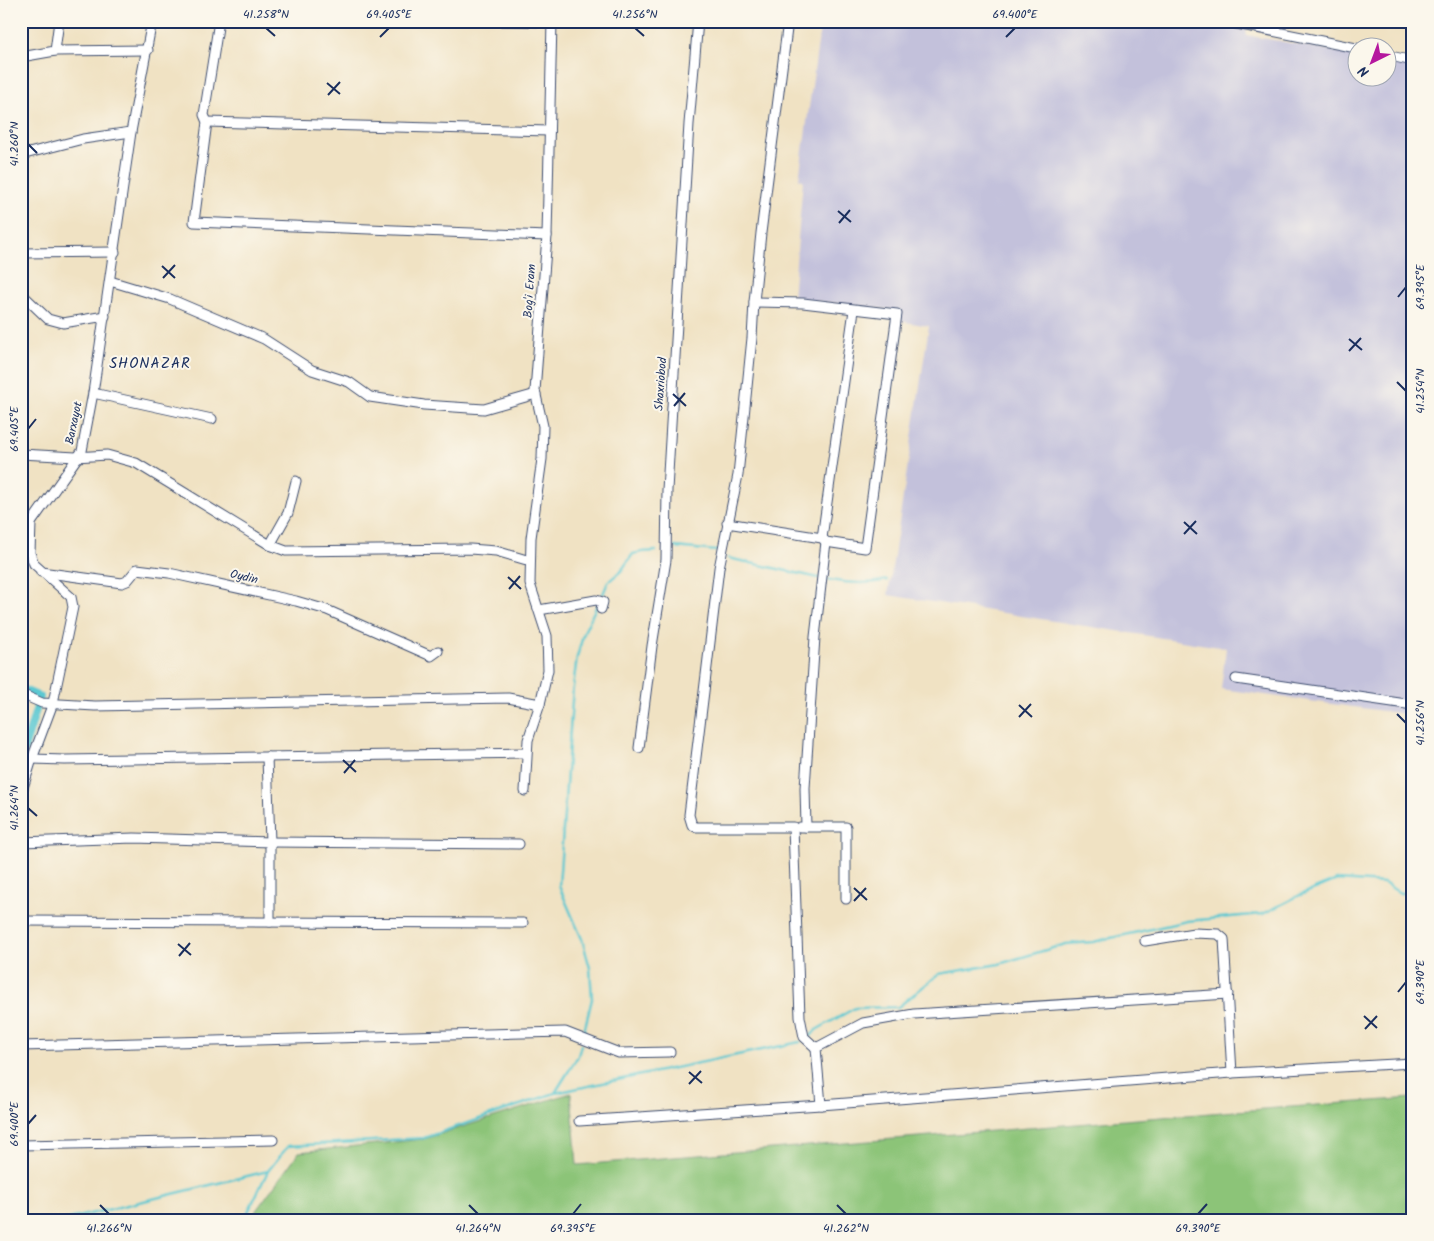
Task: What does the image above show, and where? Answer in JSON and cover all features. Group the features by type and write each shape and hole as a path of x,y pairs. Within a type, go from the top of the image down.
{"street":[{"path":"55,51 59,21"},
{"name":"Barxayot","path":"31,523 82,451 115,252 131,132 152,21"},
{"path":"219,21 204,115 206,122 194,222 547,236"},
{"path":"497,21 552,22"},
{"name":"Shaxriobod","path":"640,748 652,646 666,560 668,481 688,134 698,21"},
{"path":"788,21 760,233 752,338 738,476 719,568 698,729 690,819 692,825 696,827 846,827 846,899"},
{"path":"1222,21 1346,46"},
{"name":"Bog'i Eram","path":"525,791 526,754 531,728 540,704 548,670 547,636 530,584 530,561 531,538 542,460 543,426 536,394 547,236 552,22"},
{"path":"21,57 55,51 148,50"},
{"path":"1396,57 1413,61"},
{"path":"206,122 549,131"},
{"path":"21,155 83,139 131,132"},
{"path":"21,252 115,252"},
{"path":"110,282 170,299 264,339 312,370 349,382 370,397 424,405 484,409 536,394"},
{"path":"21,298 26,298 48,319 63,323 105,316"},
{"path":"728,523 865,548 897,314 803,303 754,302"},
{"path":"806,827 805,788 824,540 854,310"},
{"path":"93,393 212,420"},
{"path":"21,454 76,457 107,455 136,463 270,545 286,552 470,549 496,551 530,561"},
{"path":"270,545 288,513 296,481"},
{"path":"21,528 31,523 30,553 34,564 71,597 73,607 53,703 21,794"},
{"name":"Oydin","path":"41,572 122,583 127,581 137,569 169,573 296,601 327,610 431,656 438,652"},
{"path":"539,610 596,600 603,602 601,610"},
{"path":"1236,679 1413,705"},
{"path":"21,694 38,702 95,706 508,698 540,704"},
{"path":"32,759 526,754"},
{"path":"267,757 270,922"},
{"path":"792,827 800,1017 804,1037 816,1048 821,1105"},
{"path":"21,842 134,838 270,842 519,844"},
{"path":"21,921 523,923"},
{"path":"1145,941 1194,933 1218,934 1224,939 1232,1073"},
{"path":"816,1048 863,1022 914,1014 1228,994"},
{"path":"21,1046 565,1032 619,1053 670,1052"},
{"path":"578,1121 821,1105 1232,1073 1413,1062"},
{"path":"21,1145 273,1140"}],"shaded area":[{"path":"821,21 1248,21 1246,35 1346,53 1346,88 1396,88 1396,63 1413,66 1413,715 1221,689 1226,648 888,595 929,326 900,321 901,311 793,298 803,180 799,179"}],"green space":[{"path":"571,1093 577,1165 1413,1098 1413,1220 249,1220 299,1152 424,1139"}],"waterway":[{"path":"675,547 717,551"},
{"path":"603,594 608,582 621,571 633,554 656,551"},
{"path":"728,558 819,578"},
{"path":"825,579 856,583 872,583 887,580"},
{"path":"584,1031 592,999 590,968 582,939 559,886 573,687 577,657 584,632 597,605"},
{"path":"21,689 40,697 21,759"},
{"path":"811,1036 816,1030 855,1008 898,1007 939,974 999,964 1066,944 1093,942 1187,921 1263,914 1300,895 1337,880 1384,883 1400,893 1413,893"},
{"path":"244,1220 268,1171 288,1146 424,1138 555,1093 800,1042"},
{"path":"555,1093 578,1056 581,1045"},
{"path":"65,1220 268,1171"}],"district":[{"name":"SHONAZAR","path":"150,364"}]}
